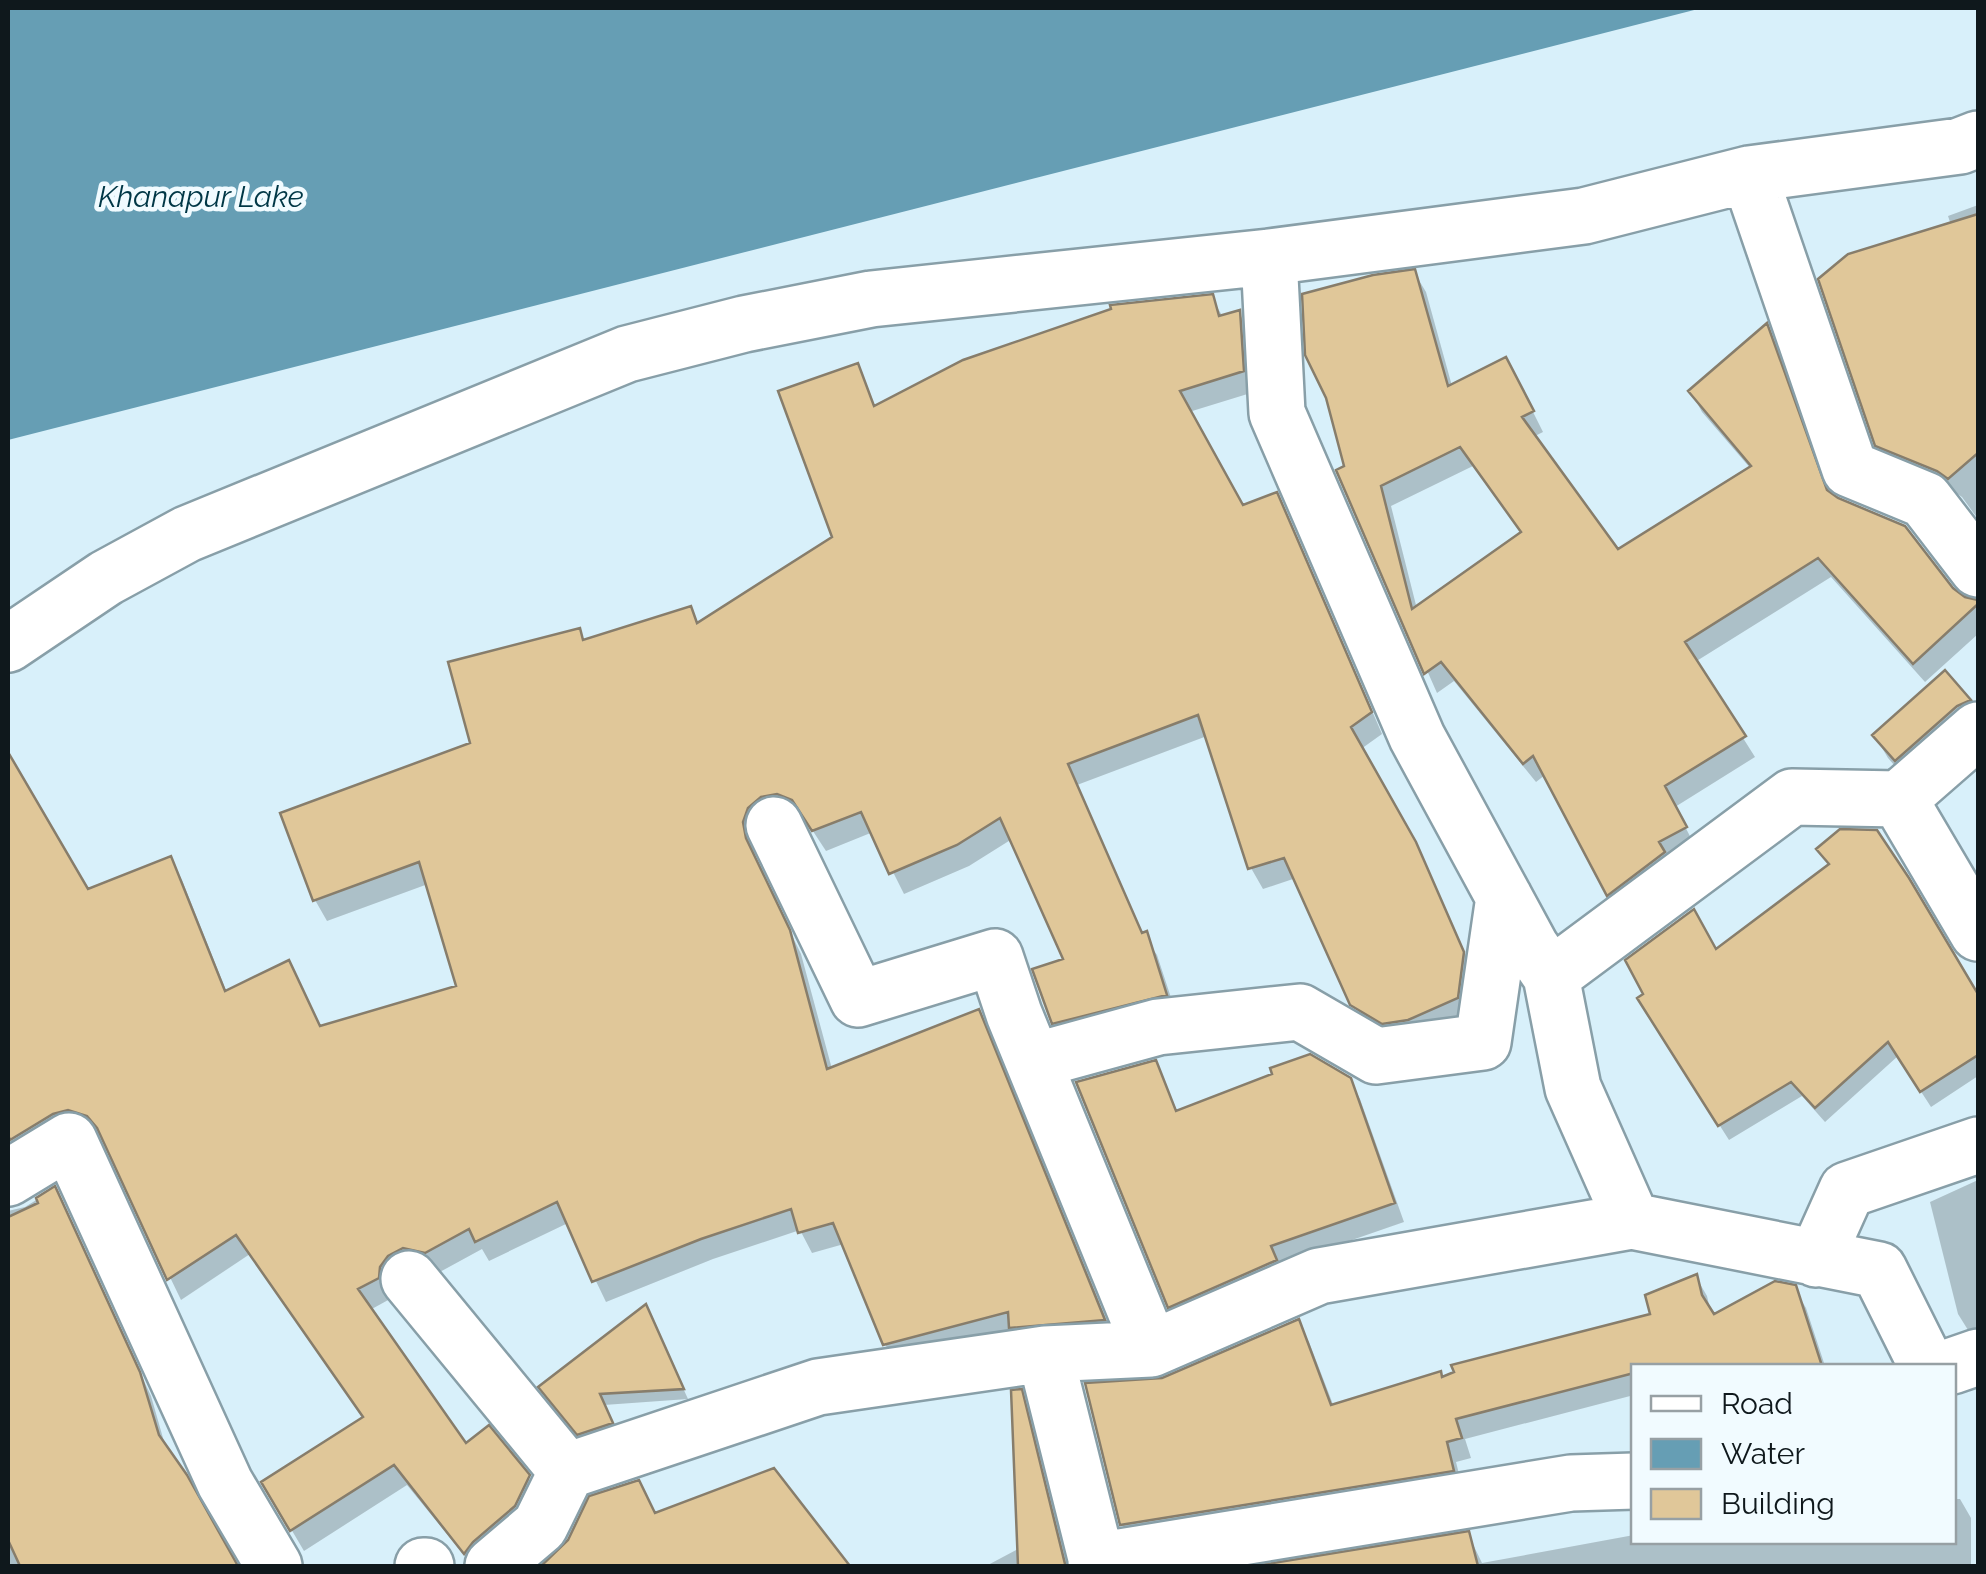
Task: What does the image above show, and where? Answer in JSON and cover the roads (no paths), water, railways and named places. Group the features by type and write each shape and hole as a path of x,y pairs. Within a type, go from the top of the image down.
{"street":[{"path":"8,644 106,578 187,534 627,354 744,324 871,299 1269,257 1584,216 1748,174 1960,146 1978,139"},
{"path":"1748,174 1850,469 1925,500 1978,569"},
{"path":"1269,257 1278,414 1417,736 1550,976 1572,1088 1632,1221"},
{"path":"1550,976 1792,798 1898,799 1978,730"},
{"path":"1898,799 1978,933"},
{"path":"774,826 858,999 994,957 1151,1349"},
{"path":"1034,1060 1158,1026 1300,1012 1376,1056 1483,1042 1504,897"},
{"path":"8,1178 68,1142 224,1483 274,1566"},
{"path":"1816,1259 1847,1190 1978,1146"},
{"path":"493,1566 540,1526 566,1471 818,1386 1045,1354 1151,1349 1319,1276 1632,1221 1878,1270 1926,1364"},
{"path":"409,1279 566,1471"},
{"path":"1045,1354 1097,1564 1570,1483 1631,1480"}],"water":[{"name":"Khanapur Lake","path":"8,8 1702,8 8,440"}]}
